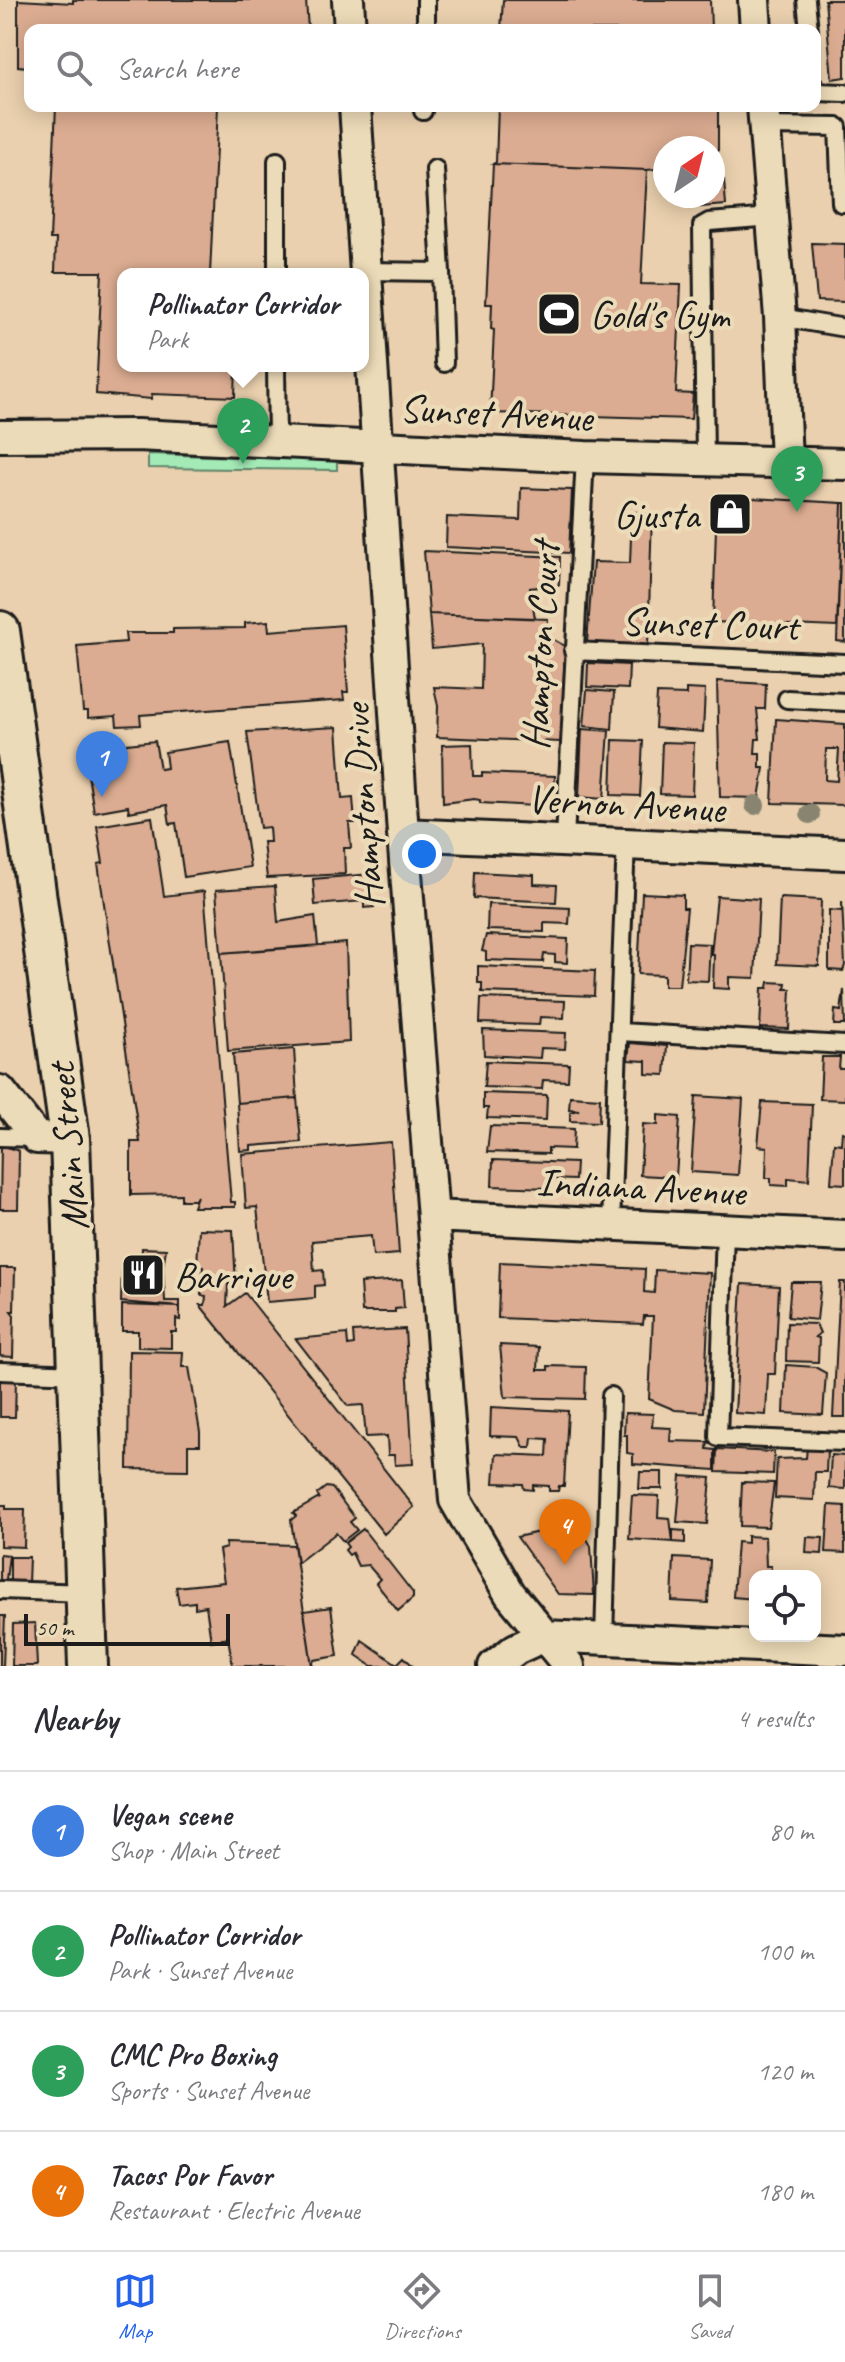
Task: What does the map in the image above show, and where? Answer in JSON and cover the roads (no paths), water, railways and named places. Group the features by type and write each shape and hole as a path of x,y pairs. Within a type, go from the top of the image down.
{"street":[{"path":"348,0 350,24"},
{"path":"754,0 756,24"},
{"name":"Hampton Drive","path":"355,112 365,268"},
{"path":"764,116 780,317 786,462"},
{"name":"Hampton Drive","path":"369,335 403,834 455,1500 510,1594 544,1636"},
{"name":"Sunset Avenue","path":"0,436 51,433 585,457 845,464"},
{"name":"Main Street","path":"0,631 80,1374 88,1666"},
{"name":"Vernon Avenue","path":"403,834 845,854"},
{"path":"0,1091 54,1139"},
{"name":"Indiana Avenue","path":"433,1216 845,1236"},
{"path":"544,1636 569,1666"},
{"path":"494,1666 516,1649 544,1636 845,1650"}],"lane":[{"path":"426,0 426,24"},
{"path":"806,0 808,24"},
{"path":"821,92 845,93"},
{"path":"764,116 838,127 842,145 841,203 845,203"},
{"path":"277,161 277,268"},
{"path":"435,169 444,363"},
{"path":"705,459 702,226 709,222 772,217"},
{"path":"369,271 441,272"},
{"path":"780,317 845,328"},
{"path":"276,372 277,442"},
{"name":"Hampton Court","path":"565,839 585,457"},
{"name":"Sunset Court","path":"573,651 845,663"},
{"path":"787,699 845,702"},
{"path":"611,1224 626,842"},
{"path":"620,1032 845,1045"},
{"path":"0,1137 54,1139"},
{"path":"725,1231 718,1437 845,1442"},
{"path":"0,1371 80,1374"},
{"path":"604,1639 611,1396"},
{"path":"0,1590 86,1593"}],"place":[{"name":"Gold's Gym","path":"559,314"},
{"name":"Pollinator Corridor","path":"243,464"},
{"name":"CMC Pro Boxing","path":"797,512"},
{"name":"Gjusta","path":"730,514"},
{"name":"Vegan scene","path":"102,797"},
{"name":"Barrique","path":"143,1275"},
{"name":"Tacos Por Favor","path":"565,1565"}]}
